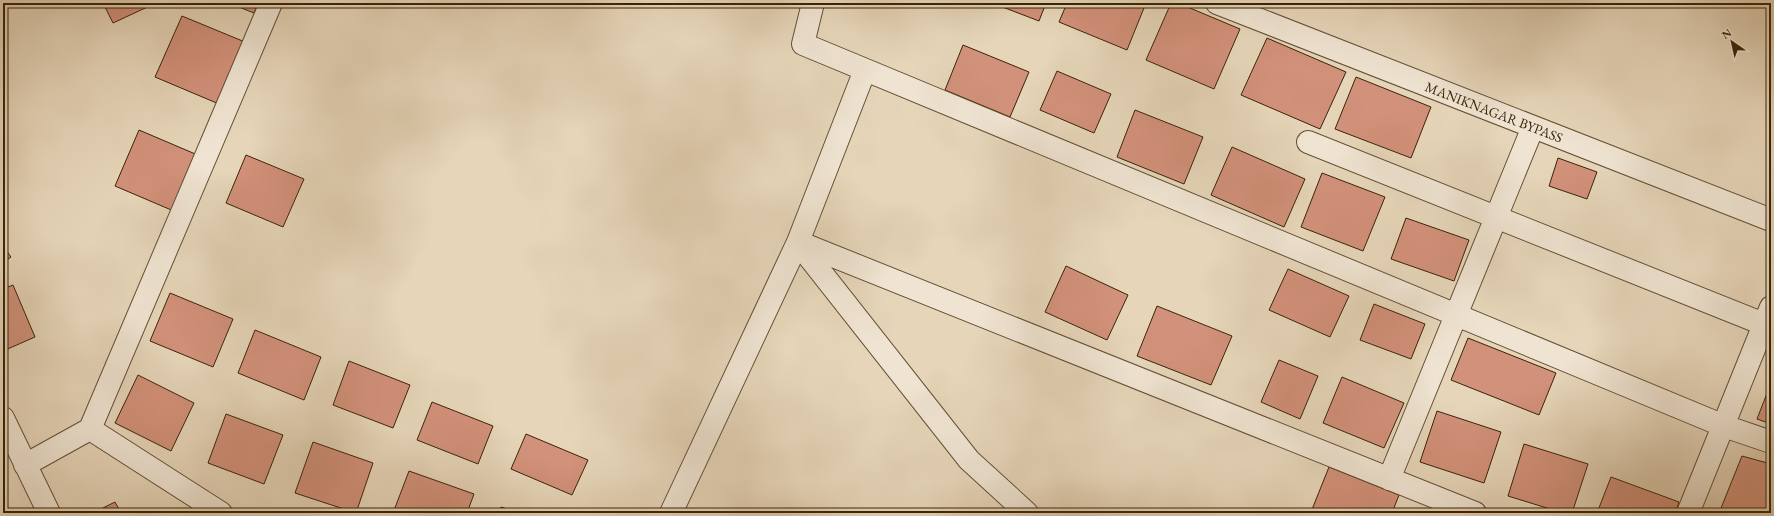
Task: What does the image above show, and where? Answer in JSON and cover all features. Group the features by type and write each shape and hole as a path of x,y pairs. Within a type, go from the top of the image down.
{"street":[{"path":"25,465 90,429 271,3"},
{"path":"813,3 803,44 1724,426 1771,442"},
{"name":"MANIKNAGAR BYPASS","path":"1217,3 1261,11 1533,127 1771,220"},
{"path":"671,513 798,242 865,70"},
{"path":"1389,479 1533,127"},
{"path":"1308,142 1497,216 1769,319 1688,513"},
{"path":"798,242 1475,513"},
{"path":"798,242 969,460 1027,513"},
{"path":"3,418 48,513"},
{"path":"90,429 221,513"}],"building":[{"path":"103,3 156,3 113,23"},
{"path":"229,3 258,3 254,13"},
{"path":"992,3 1046,3 1039,21"},
{"path":"1067,3 1146,3 1127,50 1059,22"},
{"path":"1171,3 1178,3 1240,29 1214,89 1146,60"},
{"path":"182,16 245,42 219,104 155,77"},
{"path":"1267,38 1346,72 1320,129 1241,95"},
{"path":"963,45 1029,72 1010,117 945,90"},
{"path":"1057,71 1111,94 1094,133 1040,110"},
{"path":"1356,77 1431,107 1411,158 1335,129"},
{"path":"1135,110 1203,137 1184,184 1117,157"},
{"path":"139,130 200,156 176,212 115,186"},
{"path":"1232,147 1305,179 1284,227 1211,195"},
{"path":"246,155 304,179 283,227 226,203"},
{"path":"1558,158 1597,172 1587,199 1549,186"},
{"path":"1322,173 1385,197 1363,251 1301,227"},
{"path":"1406,218 1469,240 1454,281 1391,259"},
{"path":"3,246 11,257 3,263"},
{"path":"1066,266 1128,295 1107,340 1045,312"},
{"path":"1288,269 1349,296 1330,337 1269,310"},
{"path":"13,285 35,337 3,351 3,289"},
{"path":"170,293 233,319 213,367 150,341"},
{"path":"1374,304 1425,324 1411,359 1360,340"},
{"path":"1157,306 1232,336 1211,385 1137,356"},
{"path":"255,330 321,357 304,400 238,373"},
{"path":"1468,338 1556,373 1539,415 1451,380"},
{"path":"1279,360 1318,376 1300,419 1261,402"},
{"path":"349,361 410,385 393,428 333,405"},
{"path":"138,375 194,403 171,451 115,423"},
{"path":"1342,377 1404,403 1384,448 1323,423"},
{"path":"1771,383 1771,424 1757,419"},
{"path":"432,402 493,426 478,464 417,440"},
{"path":"1437,411 1501,432 1484,483 1420,462"},
{"path":"226,414 283,435 264,484 208,463"},
{"path":"526,434 588,460 572,495 511,469"},
{"path":"313,442 373,463 356,513 295,493"},
{"path":"1524,444 1588,464 1572,513 1563,513 1508,496"},
{"path":"1742,456 1771,464 1771,513 1719,513"},
{"path":"1329,467 1399,495 1392,513 1311,512"},
{"path":"409,471 474,494 467,513 393,513"},
{"path":"1611,477 1679,502 1675,513 1597,513"},
{"path":"115,502 121,513 93,513"},
{"path":"501,507 520,513 499,513"}]}
